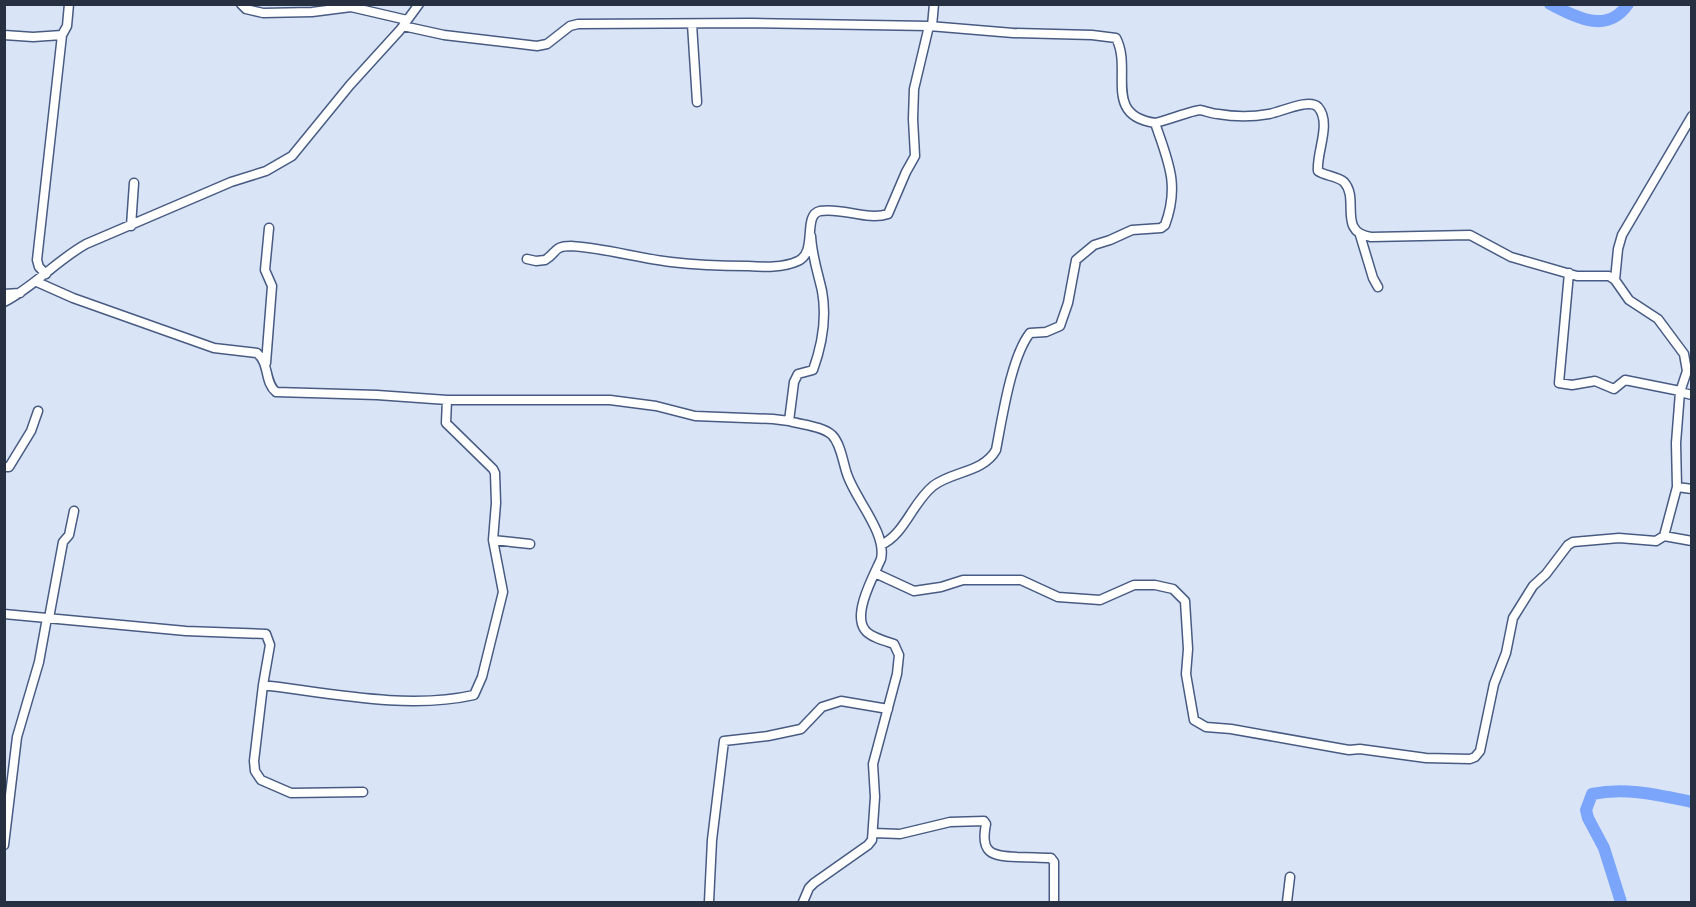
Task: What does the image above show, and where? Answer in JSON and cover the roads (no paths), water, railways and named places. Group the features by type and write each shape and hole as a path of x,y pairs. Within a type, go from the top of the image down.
{"street":[{"path":"46,274 37,261 62,35 67,26 69,4"},
{"path":"241,4 246,9 263,13 312,12 351,7 444,35 537,46 547,45 575,24 752,23 931,26 1012,33 1112,37 1116,38 1120,49 1122,95 1126,107 1140,120 1155,123 1197,110 1216,114 1251,116 1304,104 1315,105 1320,110 1323,127 1317,170 1342,180 1347,187 1352,220 1355,230 1360,234 1371,237 1470,236 1511,257 1581,277 1606,275 1615,280 1629,300 1658,319 1684,354 1687,371 1680,391 1676,443 1677,487 1664,536"},
{"path":"4,302 23,292 81,248 231,182 266,171 292,156 419,4"},
{"path":"789,421 794,382 798,374 813,370 821,348 823,332 822,293 812,257 812,218 817,212 826,211 885,216 891,212 906,172 915,156 914,89 931,26 934,4"},
{"path":"692,24 697,102"},
{"path":"4,35 33,37 62,35"},
{"path":"1615,280 1618,249 1622,235 1692,116"},
{"path":"881,545 894,537 920,498 935,485 954,474 982,466 991,458 996,450 1006,398 1020,350 1029,333 1046,332 1060,326 1068,303 1076,260 1094,245 1132,230 1161,228 1165,225 1171,206 1173,187 1155,123"},
{"path":"131,226 134,183"},
{"path":"269,228 265,270 272,285 266,364 271,387 276,392 447,400 610,400 656,406 695,416 789,421 820,429 832,435 836,440 850,483 881,545 882,555 862,607 861,621 867,633 894,644 899,655 888,709 873,764 874,833 868,845 814,883 809,888 803,903"},
{"path":"1360,234 1373,278 1378,287"},
{"path":"526,259 545,260 560,247 571,246 671,262 779,266 802,258 811,236"},
{"path":"1569,273 1559,383 1572,385 1595,381 1614,389 1624,380 1692,394"},
{"path":"36,282 73,298 207,345 257,353 266,364"},
{"path":"4,294 23,292"},
{"path":"263,685 363,698 440,701 474,695 482,677 503,592 493,540 496,503 495,471 446,423 447,400"},
{"path":"4,466 9,467 31,431 38,411"},
{"path":"1677,487 1692,489"},
{"path":"4,845 17,737 39,662 63,542 70,533 74,511"},
{"path":"875,573 914,591 941,587 963,580 1021,580 1058,597 1100,600 1134,585 1155,585 1173,589 1185,601 1188,649 1186,674 1194,720 1206,727 1231,729 1349,750 1360,749 1426,758 1470,759 1480,751 1496,676 1506,652 1513,618 1527,593 1551,568 1568,545 1585,540 1619,538 1656,541 1664,536 1692,541"},
{"path":"493,540 530,544"},
{"path":"4,614 186,631 266,634 270,645 263,685 254,761 255,771 261,780 291,793 363,792"},
{"path":"710,903 712,840 724,741 768,736 801,729 822,707 840,702 888,709"},
{"path":"874,833 900,834 950,822 984,821 986,847 997,856 1051,858 1054,862 1054,903"},
{"path":"1287,903 1290,877"}],"waterway":[{"path":"1550,4 1581,18 1601,21 1611,19 1628,4"},
{"path":"1621,902 1604,848 1588,818 1586,810 1592,794 1630,792 1692,802"}]}
